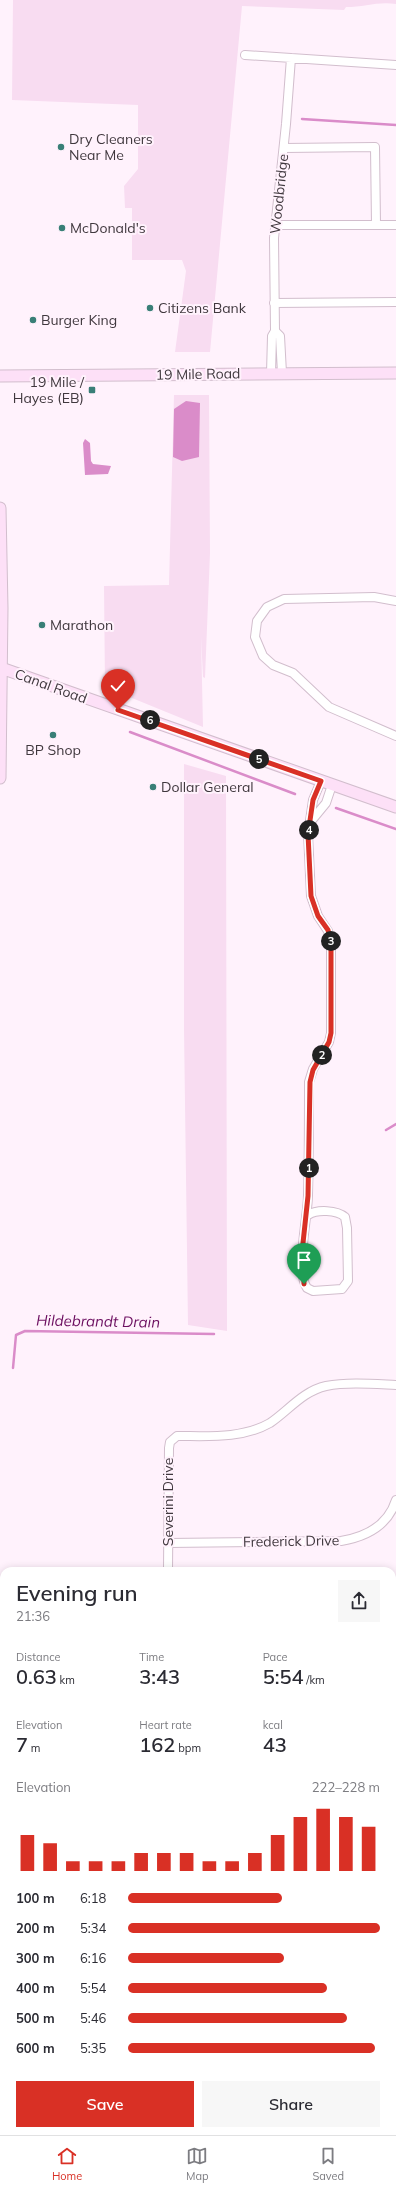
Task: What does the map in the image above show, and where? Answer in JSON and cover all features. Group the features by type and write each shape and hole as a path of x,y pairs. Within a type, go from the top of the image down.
{"street":[{"path":"245,55 396,65"},
{"name":"Woodbridge","path":"276,373 272,336 275,331 274,225 284,148 291,58"},
{"path":"284,148 375,147 376,225"},
{"path":"274,225 396,224"},
{"path":"274,303 396,302"},
{"name":"19 Mile Road","path":"0,376 396,373"},
{"path":"0,508 0,778"},
{"path":"396,601 374,597 289,598 273,603 263,611 257,621 255,637 260,651 268,661 293,673 329,707 396,736"},
{"name":"Canal Road","path":"1,668 396,808"},
{"path":"308,1215 312,1212 337,1212 345,1217 348,1228 348,1281 342,1289 336,1291 312,1291 304,1284 303,1243 308,1215 310,1082 313,1070 329,1042 331,1020 331,943 328,930 318,916 311,896 308,840 312,820 313,800 321,781"},
{"path":"312,820 326,803 332,785"},
{"name":"Severini Drive","path":"168,1567 169,1448 170,1442 177,1436 224,1436 252,1431 270,1422 299,1400 325,1386 357,1384 396,1385"},
{"name":"Frederick Drive","path":"168,1542 341,1541 352,1539 374,1530 381,1524 392,1511 396,1500"}],"shaded area":[{"path":"13,0 396,0 396,4 384,3 346,7 344,10 242,6 210,352 175,352 186,271 182,260 132,260 132,208 125,208 124,186 138,169 138,105 12,100"},
{"path":"174,395 209,395 210,553 205,678 203,677 201,636 203,727 105,687 104,586 169,585"},
{"path":"186,401 200,403 199,457 182,461 173,457 174,409"},
{"path":"85,439 90,443 91,461 93,464 111,466 108,474 85,475 83,443"},
{"path":"184,764 226,776 227,1331 188,1325 184,1029"}],"waterway":[{"path":"302,119 396,125"},
{"path":"130,732 295,794"},
{"path":"336,808 396,829"},
{"name":"Hildebrandt Drain","path":"386,1130 396,1124"},
{"name":"Hildebrandt Drain","path":"13,1368 16,1335 25,1331 214,1334"}],"place":[{"name":"Dry Cleaners Near Me","path":"61,147"},
{"name":"McDonald's","path":"62,228"},
{"name":"Citizens Bank","path":"150,308"},
{"name":"Burger King","path":"33,320"},
{"name":"19 Mile / Hayes (EB)","path":"92,390"},
{"name":"Marathon","path":"42,625"},
{"name":"BP Shop","path":"53,735"},
{"name":"Dollar General","path":"153,787"}],"route":[{"path":"118,710 239,751 321,781 313,800 312,820 308,834 308,841 311,896 318,916 328,930 332,951 331,1033 325,1051 313,1070 310,1082 308,1215 303,1243 304,1284"}]}
